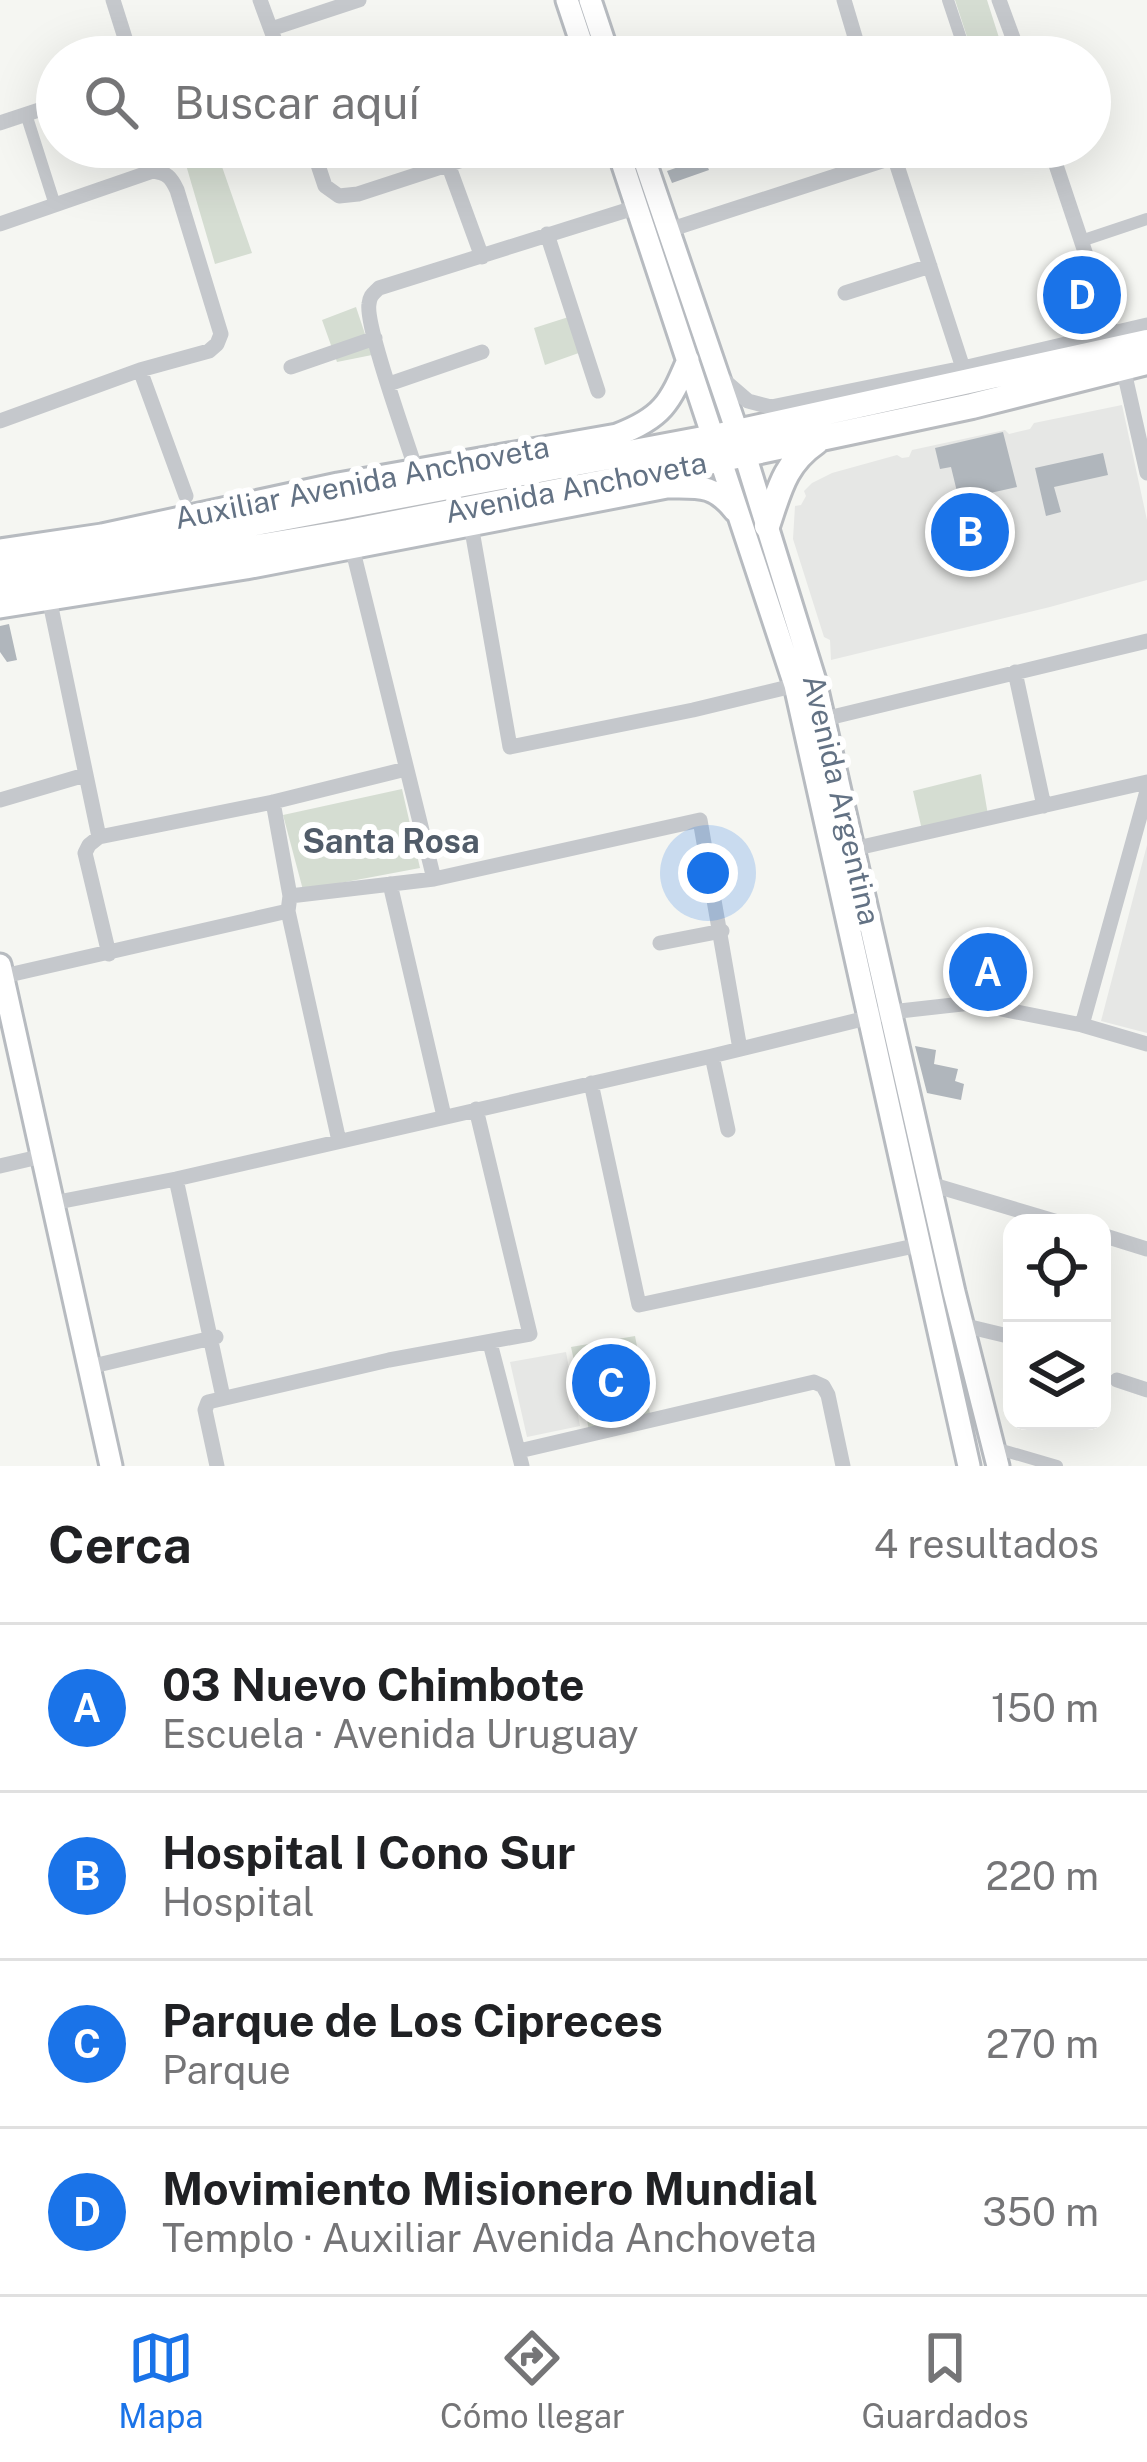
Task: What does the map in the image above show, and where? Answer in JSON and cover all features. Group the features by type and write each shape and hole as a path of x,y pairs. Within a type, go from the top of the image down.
{"main road":[{"path":"567,0 579,36"},
{"path":"590,0 603,36"},
{"name":"Avenida Argentina","path":"624,168 688,360 767,526 805,683 868,1019 969,1466"},
{"name":"Avenida Argentina","path":"647,168 718,376 740,516 805,683 824,718 962,1325 997,1457"},
{"name":"Avenida Anchoveta","path":"0,566 345,518 470,517 730,446 1147,342"},
{"name":"Auxiliar Avenida Anchoveta","path":"0,550 102,535 345,518 416,470 617,435 642,425 670,401 688,360"},
{"name":"Avenida Anchoveta","path":"0,590 48,591 345,518 463,483 822,438 1135,364"},
{"path":"767,526 785,473 822,438"},
{"name":"Auxiliar Avenida Anchoveta","path":"470,517 667,487 706,488 725,497 740,516"},
{"path":"0,607 48,591"},
{"path":"1,973 111,1466"}],"street":[{"path":"112,0 123,36"},
{"path":"260,0 274,36"},
{"path":"271,29 358,0"},
{"path":"844,0 855,36"},
{"path":"947,0 960,36"},
{"path":"999,0 1012,36"},
{"path":"0,123 36,111"},
{"path":"26,114 36,144"},
{"path":"44,168 56,205"},
{"path":"319,168 325,186 339,196 436,168"},
{"path":"449,168 482,257"},
{"path":"669,230 846,168"},
{"path":"897,168 963,368"},
{"path":"1057,168 1112,333"},
{"path":"0,224 152,171 164,173 177,190 221,334 209,351 140,370 0,421"},
{"path":"416,470 375,338 370,297 379,288 637,207"},
{"path":"1081,241 1147,219"},
{"path":"547,234 598,391"},
{"path":"845,292 930,266"},
{"path":"718,376 748,401 772,407 1147,325"},
{"path":"291,367 375,338"},
{"path":"389,384 482,352"},
{"path":"1135,364 1147,472"},
{"path":"140,370 186,496"},
{"path":"470,517 510,747 805,683"},
{"path":"345,518 434,879"},
{"path":"48,591 99,837"},
{"path":"824,718 1147,640"},
{"path":"1015,672 1044,806"},
{"path":"109,954 85,853 99,837 406,769"},
{"path":"0,800 86,775"},
{"path":"853,849 1147,782"},
{"path":"1082,1025 1147,791"},
{"path":"273,802 339,1141"},
{"path":"1,973 109,954 289,903 434,879 700,820 740,1048"},
{"path":"390,884 444,1116"},
{"path":"660,943 722,931"},
{"path":"52,1203 712,1057 891,1012 971,1003 1082,1025 1147,1044"},
{"path":"712,1057 728,1130"},
{"path":"591,1083 639,1305 919,1245"},
{"path":"217,1466 205,1405 223,1396 530,1334 476,1109"},
{"path":"0,1166 43,1156"},
{"path":"176,1179 215,1337 223,1396"},
{"path":"930,1184 1030,1214"},
{"path":"1111,1238 1147,1249"},
{"path":"962,1325 1003,1335"},
{"path":"88,1366 215,1337"},
{"path":"490,1343 520,1459 814,1382 829,1395 843,1466"},
{"path":"1118,1380 1147,1390"},
{"path":"997,1457 1057,1466"}],"shaded area":[{"path":"955,0 987,0 998,36 967,36"},
{"path":"187,168 222,168 252,253 215,264"},
{"path":"356,307 372,355 337,362 322,320"},
{"path":"578,314 590,349 545,365 534,328"},
{"path":"1122,405 1147,520 1147,580 831,660 830,640 824,637 793,539 795,506 801,505 812,483 897,455 909,457 912,450 1005,430 1009,434 1030,429 1034,423"},
{"path":"981,774 988,815 922,830 913,791"},
{"path":"402,789 420,868 303,890 283,815"},
{"path":"1147,845 1147,1033 1101,1021"},
{"path":"635,1336 651,1419 589,1430 571,1347"},
{"path":"566,1352 580,1426 527,1437 510,1362"}],"building":[{"path":"676,168 709,170 672,183 667,171"},
{"path":"1003,432 1017,487 959,500 951,467 940,469 935,448"},
{"path":"1103,453 1108,475 1054,487 1061,512 1046,516 1035,468"},
{"path":"9,624 17,660 7,662 0,652 0,626"},
{"path":"915,1046 936,1050 934,1064 958,1069 955,1081 964,1084 961,1100 927,1093"}],"place":[{"name":"Movimiento Misionero Mundial","path":"1082,295"},
{"name":"Hospital I Cono Sur","path":"970,532"},
{"name":"03 Nuevo Chimbote","path":"988,972"},
{"name":"Parque de Los Cipreces","path":"611,1383"}],"district":[{"name":"Santa Rosa","path":"391,841"}]}
